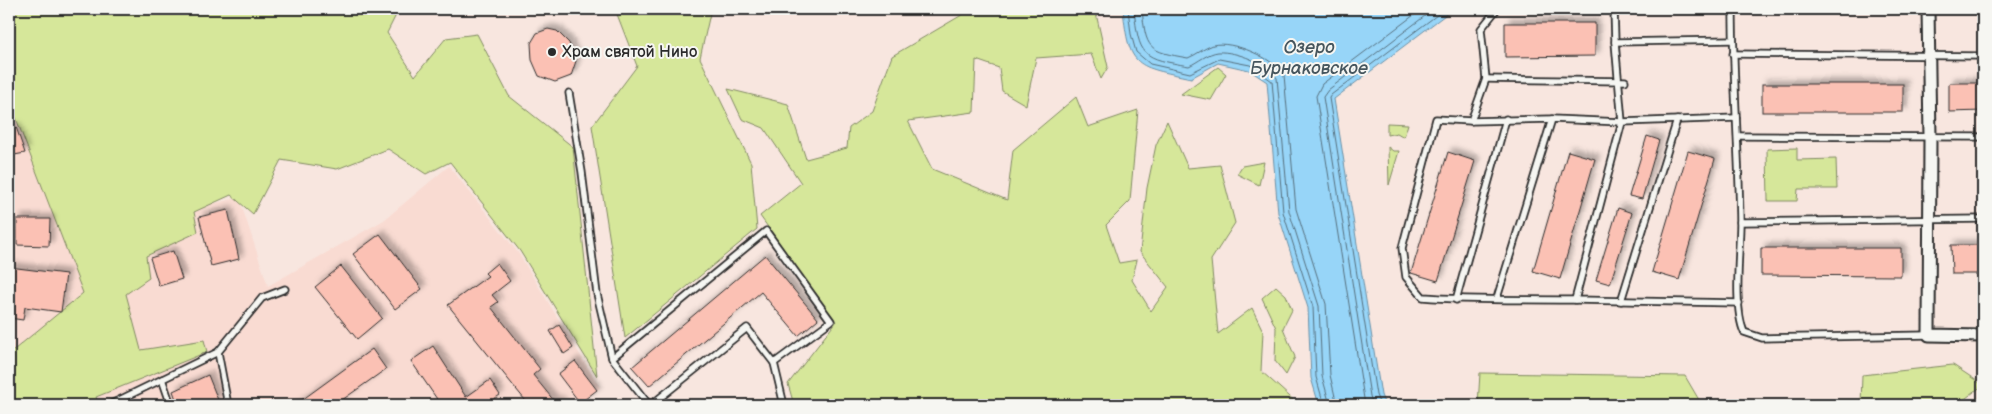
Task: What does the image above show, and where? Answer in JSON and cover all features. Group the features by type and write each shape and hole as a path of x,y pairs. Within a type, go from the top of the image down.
{"street":[{"path":"1928,9 1930,138 1928,335 1983,336"}],"lane":[{"path":"1471,120 1486,79 1481,29 1497,9"},
{"path":"1575,300 1622,122 1614,42 1614,9"},
{"path":"1733,9 1740,222 1739,303 1740,322 1744,332 1762,338 1928,335"},
{"path":"1614,42 1733,40"},
{"path":"1733,54 1983,56"},
{"path":"1486,79 1625,82"},
{"path":"569,93 582,172 596,294 612,358 650,405 747,328 774,363 784,405"},
{"path":"1736,118 1622,122 1552,119 1436,119 1402,248 1406,277 1423,297 1456,300 1498,298 1739,303"},
{"path":"1456,300 1506,119"},
{"path":"1498,298 1552,119"},
{"path":"1621,301 1677,120"},
{"path":"1738,136 1983,137"},
{"path":"1740,222 1983,219"},
{"path":"612,358 766,232 831,321 774,363"},
{"path":"109,405 218,352 262,298 285,289"},
{"path":"218,352 228,405"},
{"path":"162,379 171,405"}],"shaded area":[{"path":"9,75 188,209 239,198 268,286 384,220 449,166 519,254 600,388 571,405 9,405"}],"green space":[{"path":"9,9 399,9 387,33 415,76 446,38 477,34 509,96 573,147 597,376 520,251 450,162 426,174 388,149 337,169 281,160 253,214 231,195 194,212 198,232 146,256 149,278 126,294 141,350 204,340 207,352 96,397 99,405 9,405 9,354 83,293 9,100"},
{"path":"615,9 711,9 700,58 751,163 757,229 625,338 592,126 637,66"},
{"path":"972,9 1044,9 1047,12 1062,9 1095,9 1108,67 1101,79 1091,54 1036,58 1026,105 1002,91 999,68 976,60 974,112 908,121 932,169 1007,200 1013,150 1076,97 1088,127 1138,110 1130,201 1106,225 1119,263 1137,260 1132,280 1151,311 1168,287 1140,252 1147,188 1156,145 1167,121 1188,168 1220,165 1235,223 1211,260 1218,334 1252,308 1263,331 1261,371 1299,405 794,405 788,384 836,322 760,216 801,183 764,128 742,119 728,89 788,104 806,159 847,148 849,128 872,111 892,56"},
{"path":"1218,67 1226,74 1211,100 1181,94"},
{"path":"1387,123 1408,124 1404,137 1397,133 1387,135"},
{"path":"1388,147 1393,151 1399,151 1389,185"},
{"path":"1797,148 1797,160 1836,159 1837,189 1798,189 1797,201 1768,201 1767,149"},
{"path":"1264,162 1259,185 1237,174 1242,166"},
{"path":"1276,286 1286,295 1292,310 1283,328 1295,357 1286,375 1275,361 1276,328 1262,298"},
{"path":"1953,365 1983,385 1957,405 1861,405 1862,375"},
{"path":"1480,373 1685,376 1702,405 1478,405"}],"water":[{"name":"Озеро Бурнаковское","path":"1123,9 1453,9 1334,99 1381,395 1385,405 1319,405 1311,378 1308,308 1278,213 1267,82 1249,70 1218,63 1191,78 1147,67 1133,54 1128,43"}],"building":[{"path":"1505,23 1595,23 1595,56 1505,57"},
{"name":"Храм святой Нино","path":"548,29 557,31 569,43 576,61 571,76 555,82 539,76 532,60 531,43 537,33"},
{"path":"1949,83 1983,83 1983,111 1949,112"},
{"path":"1762,84 1903,84 1903,112 1762,112"},
{"path":"16,127 25,153 9,156 9,128"},
{"path":"1647,136 1659,140 1642,199 1629,196"},
{"path":"1568,151 1595,159 1560,279 1533,271"},
{"path":"1688,151 1715,159 1679,280 1652,272"},
{"path":"1448,152 1475,161 1438,281 1411,273"},
{"path":"1618,208 1632,213 1610,284 1596,280"},
{"path":"228,210 239,259 211,266 199,217"},
{"path":"17,219 50,219 49,246 17,245"},
{"path":"380,234 422,289 395,309 353,254"},
{"path":"1951,245 1983,245 1983,274 1952,274"},
{"path":"1761,248 1901,248 1901,276 1761,275"},
{"path":"173,251 182,279 159,286 150,258"},
{"path":"765,255 818,319 798,336 761,292 649,386 632,367"},
{"path":"497,263 510,281 492,295 498,302 491,307 540,369 533,375 555,402 558,400 563,405 529,405 448,305 488,276 485,273"},
{"path":"341,266 382,318 357,339 315,287"},
{"path":"9,267 66,274 61,312 25,307 23,320 9,318"},
{"path":"559,325 573,348 564,354 550,331"},
{"path":"433,346 466,397 490,380 500,395 485,405 441,405 411,361"},
{"path":"372,349 386,369 335,405 295,405"},
{"path":"575,361 597,390 580,403 558,374"},
{"path":"208,375 218,400 208,405 178,405 173,391"}],"place":[{"name":"Храм святой Нино","path":"552,52"}]}
